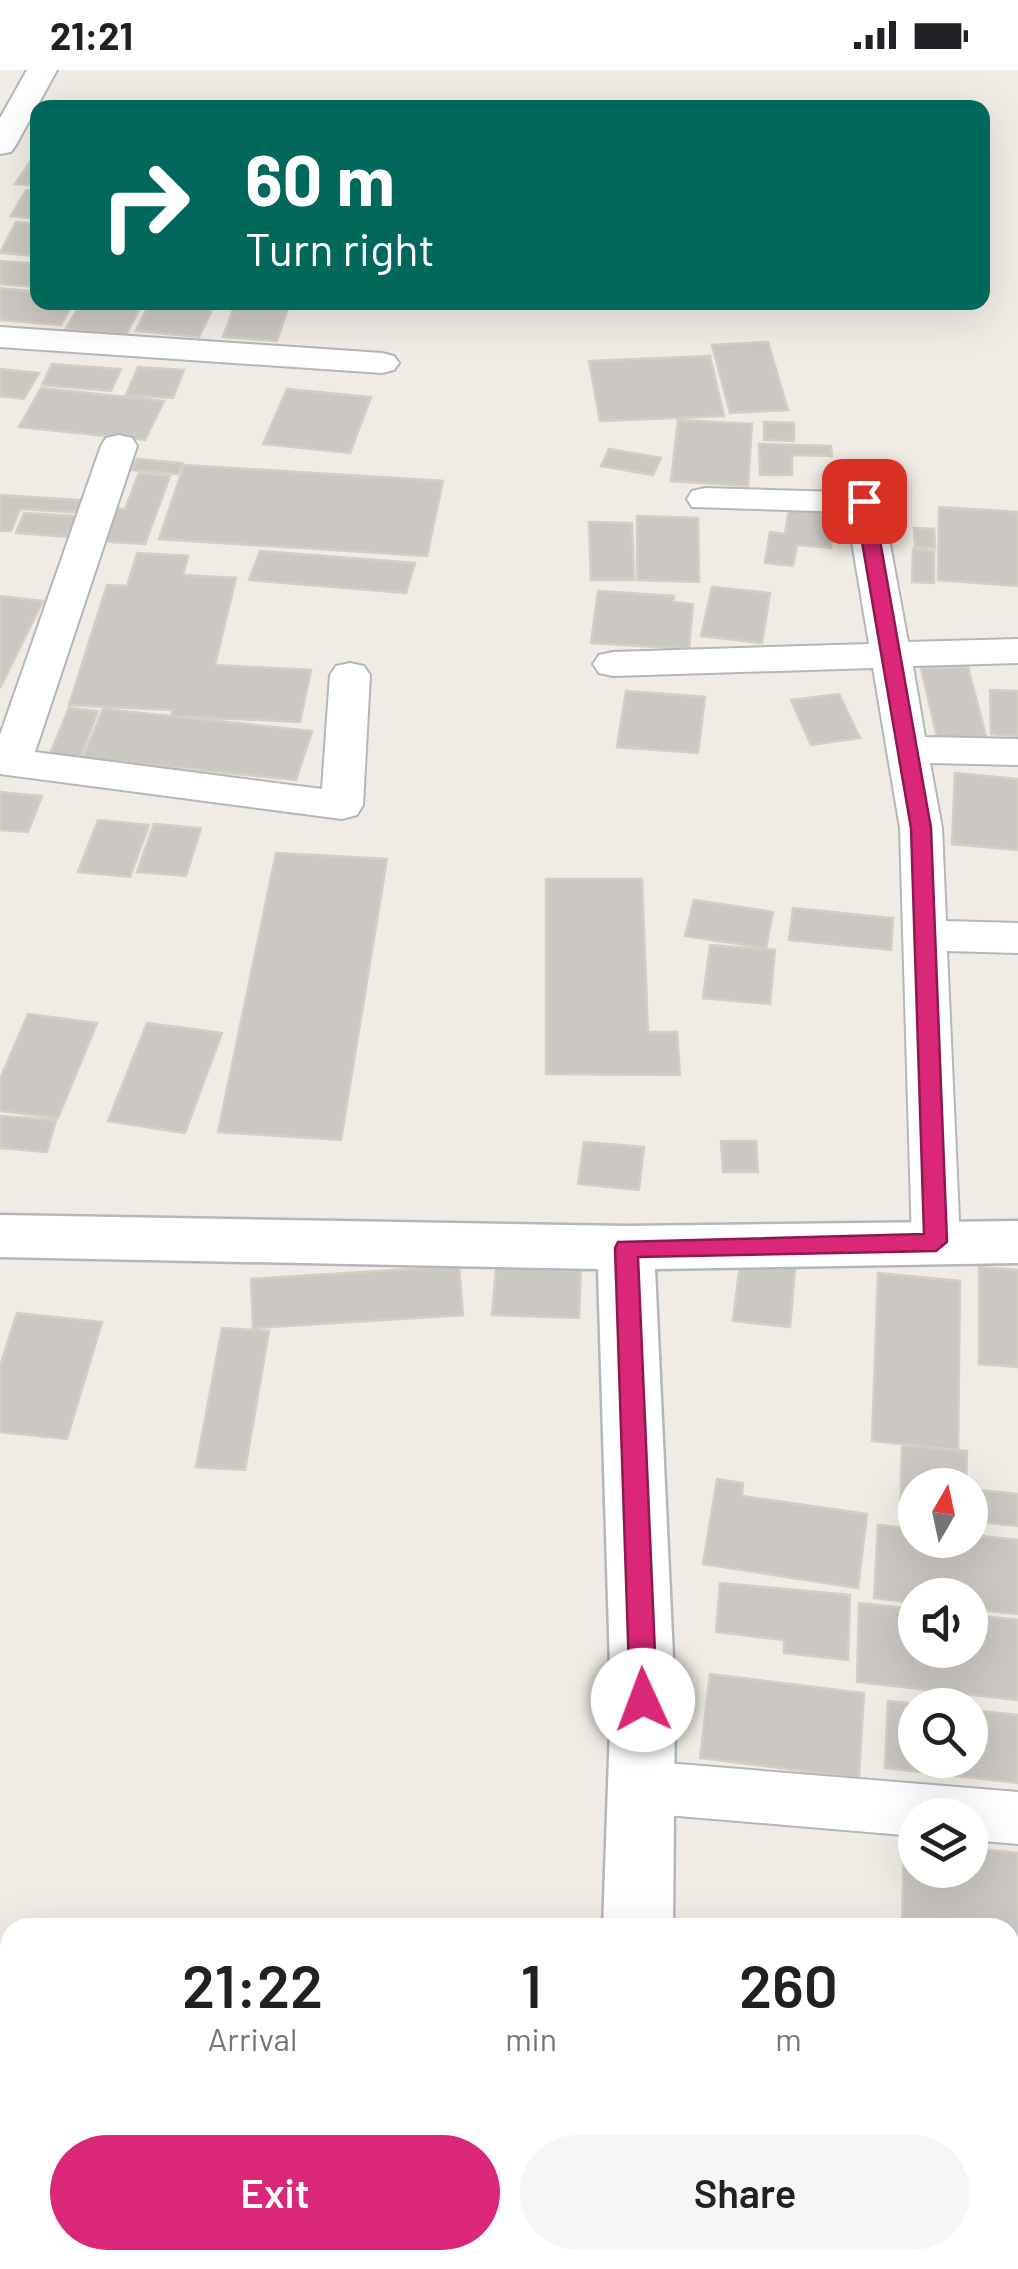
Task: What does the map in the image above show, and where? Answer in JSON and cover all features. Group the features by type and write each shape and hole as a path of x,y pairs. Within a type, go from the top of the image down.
{"street":[{"path":"0,87 37,80"},
{"path":"0,145 37,80"},
{"path":"0,338 382,362"},
{"path":"119,446 6,762 342,805 350,675"},
{"path":"705,499 864,501 921,828 936,1242"},
{"path":"613,664 1018,651"},
{"path":"908,750 1018,752"},
{"path":"926,935 1018,938"},
{"path":"0,1236 626,1248 1018,1242"},
{"path":"626,1248 643,1700 638,1918"},
{"path":"642,1788 1018,1818"}],"building":[{"path":"30,162 30,185 15,184"},
{"path":"26,190 30,190 30,218 11,216"},
{"path":"16,222 30,223 30,255 0,253"},
{"path":"0,261 30,263 30,286 0,284"},
{"path":"0,288 30,291 30,310 69,310 61,325 0,320"},
{"path":"77,310 139,310 126,335 66,329"},
{"path":"146,310 212,310 199,337 136,331"},
{"path":"233,310 287,310 277,341 223,337"},
{"path":"768,342 788,410 730,413 712,345"},
{"path":"710,356 724,416 600,421 589,361"},
{"path":"52,364 121,369 111,391 42,385"},
{"path":"138,367 184,370 173,398 126,395"},
{"path":"0,369 39,373 24,399 0,396"},
{"path":"41,388 164,401 145,440 19,427"},
{"path":"287,389 371,397 350,453 263,444"},
{"path":"678,420 752,424 748,486 671,481"},
{"path":"764,422 794,423 794,441 764,440"},
{"path":"759,444 831,446 832,456 792,455 792,475 760,475"},
{"path":"609,449 661,458 653,475 601,466"},
{"path":"137,459 182,463 178,474 132,470"},
{"path":"184,465 443,481 427,556 159,539"},
{"path":"139,473 170,476 145,544 94,541 107,508 125,509"},
{"path":"0,495 91,501 86,513 20,509 11,531 0,531"},
{"path":"790,503 837,508 831,548 797,545 793,566 765,563 770,532 785,534"},
{"path":"939,507 1018,512 1018,586 938,580"},
{"path":"24,513 91,517 83,538 16,533"},
{"path":"637,516 698,518 699,582 637,580"},
{"path":"589,522 632,523 634,580 591,580"},
{"path":"914,528 934,529 935,548 915,547"},
{"path":"913,549 934,551 934,583 912,582"},
{"path":"260,551 415,563 406,593 249,580"},
{"path":"137,553 188,556 183,575 236,578 215,665 311,670 300,722 171,716 173,710 69,705 107,585 127,586"},
{"path":"712,587 770,593 762,643 701,636"},
{"path":"598,591 674,596 673,602 693,604 689,649 591,643"},
{"path":"0,596 43,601 0,688"},
{"path":"968,667 987,740 938,742 921,668"},
{"path":"990,690 1018,691 1018,736 991,734"},
{"path":"626,691 705,697 698,753 617,747"},
{"path":"839,694 860,738 811,745 791,700"},
{"path":"69,708 98,711 78,764 47,761"},
{"path":"103,709 312,731 296,780 83,758"},
{"path":"955,773 1018,779 1018,850 952,844"},
{"path":"0,792 42,796 28,832 0,830"},
{"path":"98,820 149,825 130,877 78,872"},
{"path":"154,824 201,828 186,876 137,872"},
{"path":"276,853 387,859 341,1140 218,1132"},
{"path":"546,879 642,879 648,1032 677,1032 680,1075 546,1074"},
{"path":"694,900 773,912 766,948 685,936"},
{"path":"793,908 893,918 891,950 789,940"},
{"path":"710,945 775,950 770,1004 703,998"},
{"path":"28,1014 97,1023 58,1118 0,1111 0,1079"},
{"path":"147,1023 222,1033 185,1133 108,1121"},
{"path":"0,1116 56,1120 47,1152 0,1148"},
{"path":"721,1141 756,1141 758,1172 723,1172"},
{"path":"584,1142 644,1147 639,1190 578,1184"},
{"path":"497,1258 581,1262 579,1318 492,1315"},
{"path":"740,1263 795,1269 790,1327 733,1321"},
{"path":"459,1266 463,1315 253,1328 251,1279"},
{"path":"979,1267 1018,1270 1018,1367 979,1364"},
{"path":"878,1273 960,1281 958,1450 872,1441"},
{"path":"17,1313 102,1322 67,1439 0,1432 0,1366"},
{"path":"222,1328 269,1331 245,1470 196,1467"},
{"path":"902,1445 967,1451 966,1468 901,1468"},
{"path":"717,1479 743,1483 742,1496 867,1514 858,1588 703,1564"},
{"path":"988,1491 1018,1494 1018,1526 988,1523"},
{"path":"878,1525 898,1527 898,1558 988,1558 988,1537 1018,1540 1018,1614 988,1611 988,1578 898,1578 898,1601 874,1598"},
{"path":"720,1583 850,1595 848,1660 784,1653 784,1640 716,1632"},
{"path":"859,1603 898,1607 898,1668 988,1668 988,1617 1018,1620 1018,1700 988,1697 988,1688 911,1688 857,1682"},
{"path":"710,1674 864,1693 859,1778 700,1758"},
{"path":"888,1701 898,1702 898,1769 885,1768"},
{"path":"988,1712 1018,1715 1018,1783 974,1778 988,1778"},
{"path":"988,1850 1018,1853 1018,1918 902,1918 903,1888 988,1888"}],"route":[{"path":"643,1700 626,1248 936,1242 921,828 864,501"}]}
